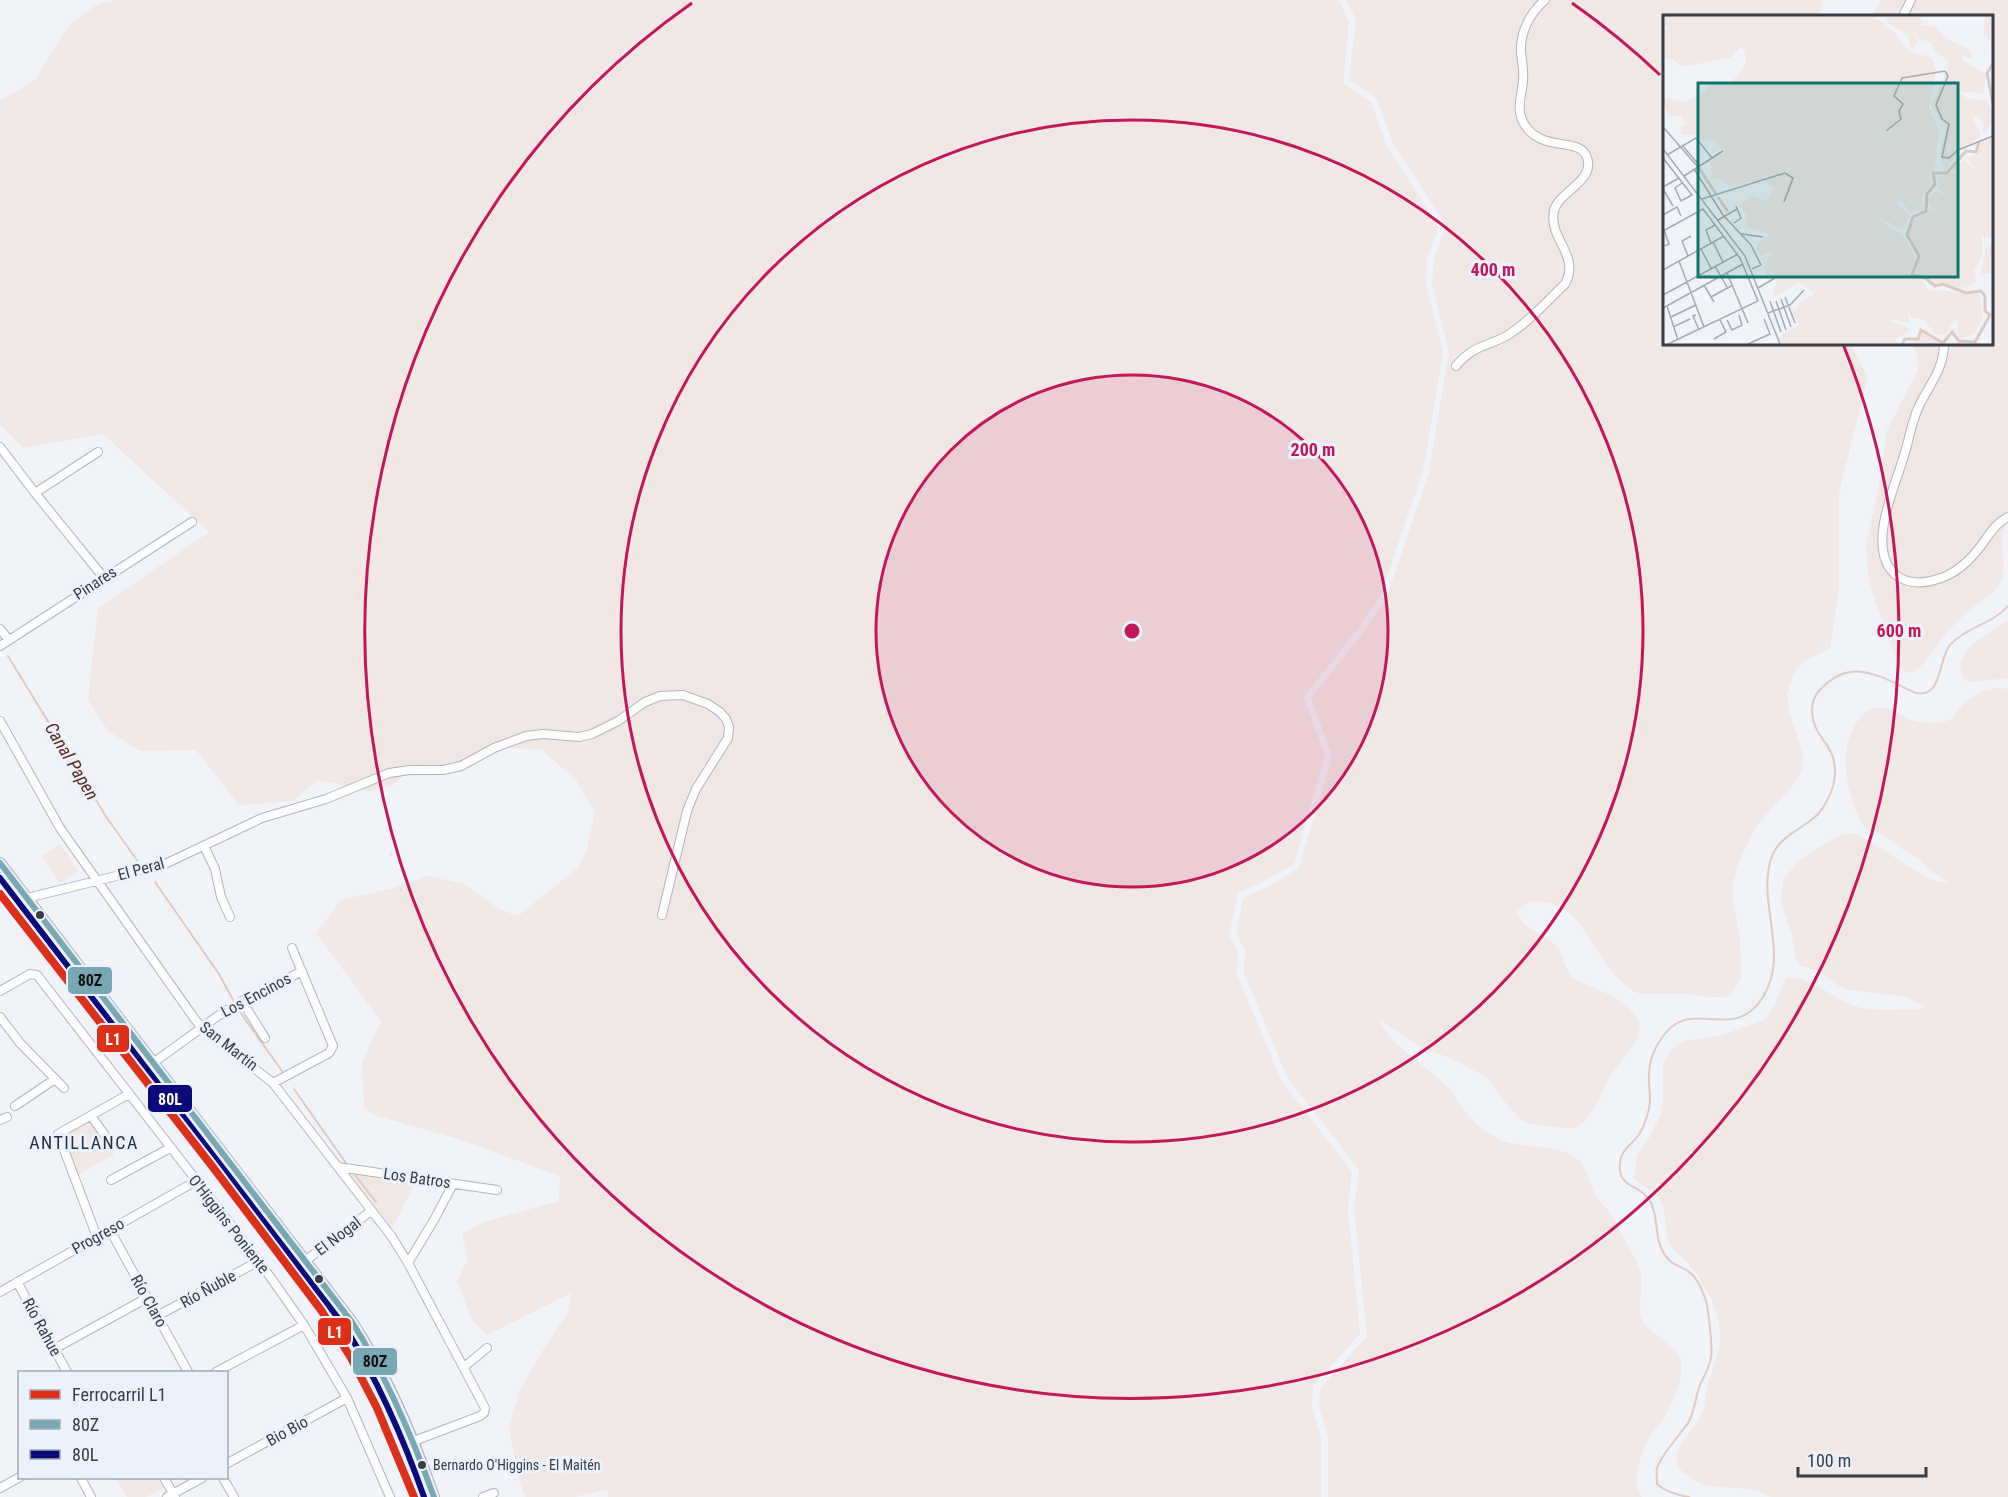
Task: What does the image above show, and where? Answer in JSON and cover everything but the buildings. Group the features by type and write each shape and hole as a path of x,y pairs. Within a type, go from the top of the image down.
{"street":[{"path":"1456,366 1474,349 1508,335 1520,327 1565,284 1569,274 1569,259 1558,238 1553,213 1559,199 1580,180 1587,170 1587,160 1584,152 1576,146 1553,144 1533,134 1524,124 1519,107 1523,82 1522,37 1530,16 1545,0"},
{"path":"1904,15 1911,0"},
{"path":"1944,345 1941,364 1915,417 1889,497 1883,530 1885,558 1894,573 1907,581 1917,582 1941,578 1969,559 1997,524 2008,517"},
{"path":"0,447 35,494 104,578"},
{"path":"35,494 98,452"},
{"name":"Pinares","path":"0,646 192,522"},
{"path":"0,629 9,640"},
{"name":"El Peral","path":"27,898 165,864 274,813 326,799 389,773 410,770 443,770 461,766 494,748 526,736 543,734 586,736 609,727 653,698 674,694 692,697 720,712 726,719 730,731 728,738 696,789 687,811 662,915"},
{"name":"San Martín","path":"0,721 49,810 190,1014 201,1027 265,1074 273,1083 392,1237 408,1263 484,1404 485,1412 480,1416 414,1441"},
{"path":"204,846 215,869 220,897 230,917"},
{"path":"0,863 352,1322 366,1343 396,1400 414,1441 434,1497"},
{"path":"273,1083 329,1053 332,1049 332,1043 292,948"},
{"name":"Los Encinos","path":"153,1063 201,1027 242,1001 302,971"},
{"name":"O'Higgins Poniente","path":"0,991 34,973 37,975 259,1261 304,1325 347,1398 390,1497"},
{"name":"San Martín","path":"242,1001 264,1038"},
{"path":"0,1017 20,1043 64,1088"},
{"path":"15,1106 55,1079"},
{"path":"97,1237 58,1134 129,1094"},
{"path":"91,1116 110,1142"},
{"path":"111,1180 170,1148"},
{"name":"Los Batros","path":"338,1167 497,1190"},
{"name":"Progreso","path":"0,1292 196,1181"},
{"path":"408,1263 435,1220 453,1184"},
{"name":"El Nogal","path":"305,1261 371,1211"},
{"name":"Río Claro","path":"110,1230 187,1371"},
{"name":"Río Ñuble","path":"158,1316 259,1261"},
{"name":"Río Rahue","path":"17,1282 66,1371"},
{"path":"54,1349 147,1298"},
{"path":"218,1371 304,1325"},
{"path":"464,1367 487,1348"},
{"name":"Bio Bio","path":"228,1463 347,1398"},
{"path":"0,1488 18,1478"},
{"path":"82,1479 91,1497"},
{"path":"164,1479 172,1496 200,1479"},
{"path":"224,1479 234,1497"},
{"path":"483,1497 495,1493"}],"shaded area":[{"path":"117,0 1339,0 1349,21 1343,83 1371,102 1387,146 1439,227 1427,258 1426,286 1443,352 1423,471 1381,594 1357,630 1304,697 1325,756 1294,864 1238,893 1229,935 1238,951 1237,974 1281,1080 1352,1172 1348,1208 1360,1334 1313,1386 1312,1407 1321,1437 1321,1497 608,1497 608,1489 574,1497 525,1497 517,1471 509,1427 519,1392 568,1312 571,1293 487,1335 472,1320 457,1281 468,1259 462,1234 484,1222 559,1201 560,1176 458,1139 374,1115 364,1107 362,1063 381,1021 316,933 341,900 390,889 428,876 464,884 499,909 518,916 579,867 587,849 595,812 576,780 542,750 499,747 464,767 432,764 412,769 391,786 368,791 318,780 293,801 239,805 196,750 140,751 108,731 88,700 98,608 209,532 103,434 23,448 0,425 0,101 35,80 69,25 98,4"},
{"path":"1346,0 1823,0 1819,15 1663,15 1663,345 1851,345 1868,377 1839,493 1839,589 1830,648 1805,661 1795,671 1787,694 1789,711 1803,756 1802,771 1794,784 1757,825 1739,861 1733,884 1733,902 1740,939 1740,980 1732,993 1726,997 1641,994 1619,980 1569,912 1554,904 1528,902 1517,912 1520,918 1556,946 1571,977 1620,1001 1635,1016 1640,1026 1636,1041 1610,1076 1596,1106 1576,1128 1551,1127 1521,1120 1486,1077 1450,1058 1420,1047 1380,1020 1390,1036 1449,1088 1467,1113 1485,1131 1510,1143 1559,1150 1576,1158 1583,1167 1597,1197 1615,1219 1641,1276 1640,1313 1642,1319 1645,1325 1677,1353 1681,1363 1680,1380 1674,1398 1662,1421 1650,1436 1638,1466 1637,1483 1642,1497 1328,1497 1328,1436 1319,1406 1320,1389 1367,1336 1354,1208 1359,1170 1287,1077 1244,973 1245,950 1236,934 1243,898 1266,888 1299,868 1332,756 1311,698 1362,634 1387,597 1429,472 1449,352 1432,286 1434,259 1446,226 1393,143 1376,98 1349,80 1356,20"},
{"path":"1882,0 2008,0 2008,521 2002,536 2004,565 2002,580 1996,590 1973,607 1944,636 1920,667 1908,673 1897,662 1871,589 1866,543 1879,485 1887,430 1918,370 1917,353 1913,345 1993,345 1993,15 1872,15"},
{"path":"2008,620 2008,678 1973,682 1965,680 1961,670 1961,661 1966,653 1981,638"},
{"path":"1998,688 2008,689 2008,1497 1771,1497 1751,1489 1718,1487 1698,1482 1681,1470 1677,1454 1701,1416 1716,1361 1720,1331 1713,1303 1704,1286 1693,1269 1669,1242 1659,1198 1634,1178 1637,1155 1660,1116 1663,1101 1663,1064 1671,1050 1683,1041 1720,1036 1767,1017 1787,977 1806,981 1843,1001 1862,1008 1890,1010 1925,1007 1906,997 1842,988 1816,970 1800,966 1796,960 1792,936 1781,900 1783,881 1797,862 1831,840 1844,834 1858,834 1924,876 1949,883 1887,837 1864,827 1849,790 1846,763 1850,737 1860,717 1870,709 1884,708 1906,718 1928,723 1942,722 1952,718 1972,697"},
{"path":"60,844 78,871 60,883 42,856"},
{"path":"87,1120 91,1122 114,1155 77,1175 62,1136"},
{"path":"351,1171 415,1182 393,1228 349,1173"},
{"path":"117,1479 158,1479 163,1488 146,1497 127,1497"}],"waterway":[{"path":"1689,1497 1672,1493 1657,1484 1657,1470 1662,1457 1690,1419 1699,1387 1709,1365 1711,1346 1706,1302 1694,1276 1670,1261 1664,1254 1658,1239 1655,1216 1650,1201 1641,1191 1626,1182 1620,1171 1622,1154 1639,1134 1649,1110 1649,1069 1652,1056 1661,1039 1673,1026 1685,1020 1698,1018 1725,1020 1738,1018 1751,1011 1763,997 1771,981 1774,964 1768,894 1771,859 1774,851 1784,839 1820,812 1830,794 1835,778 1833,758 1816,727 1813,716 1812,705 1819,691 1831,680 1843,674 1866,672 1916,693 1925,693 1935,684 1950,645 1963,634 1995,617 2008,606"},
{"name":"Canal Papen","path":"8,656 107,818 139,863"},
{"name":"Canal Papen","path":"155,882 219,974 233,1000"},
{"name":"Canal Papen","path":"240,1012 282,1071"},
{"name":"Canal Papen","path":"294,1089 348,1166"},
{"name":"Canal Papen","path":"355,1175 376,1202"}],"rail line":[{"name":"L1","path":"0,894 321,1310 351,1358 377,1408 414,1497"}],"transit line":[{"name":"80Z","path":"0,863 352,1322 398,1407 434,1497"},
{"name":"80L","path":"0,878 345,1327 389,1410 424,1497"}],"place":[{"name":"Bernardo O'Higgins - El Maitén","path":"422,1465"}],"district":[{"name":"ANTILLANCA","path":"84,1142"}]}
